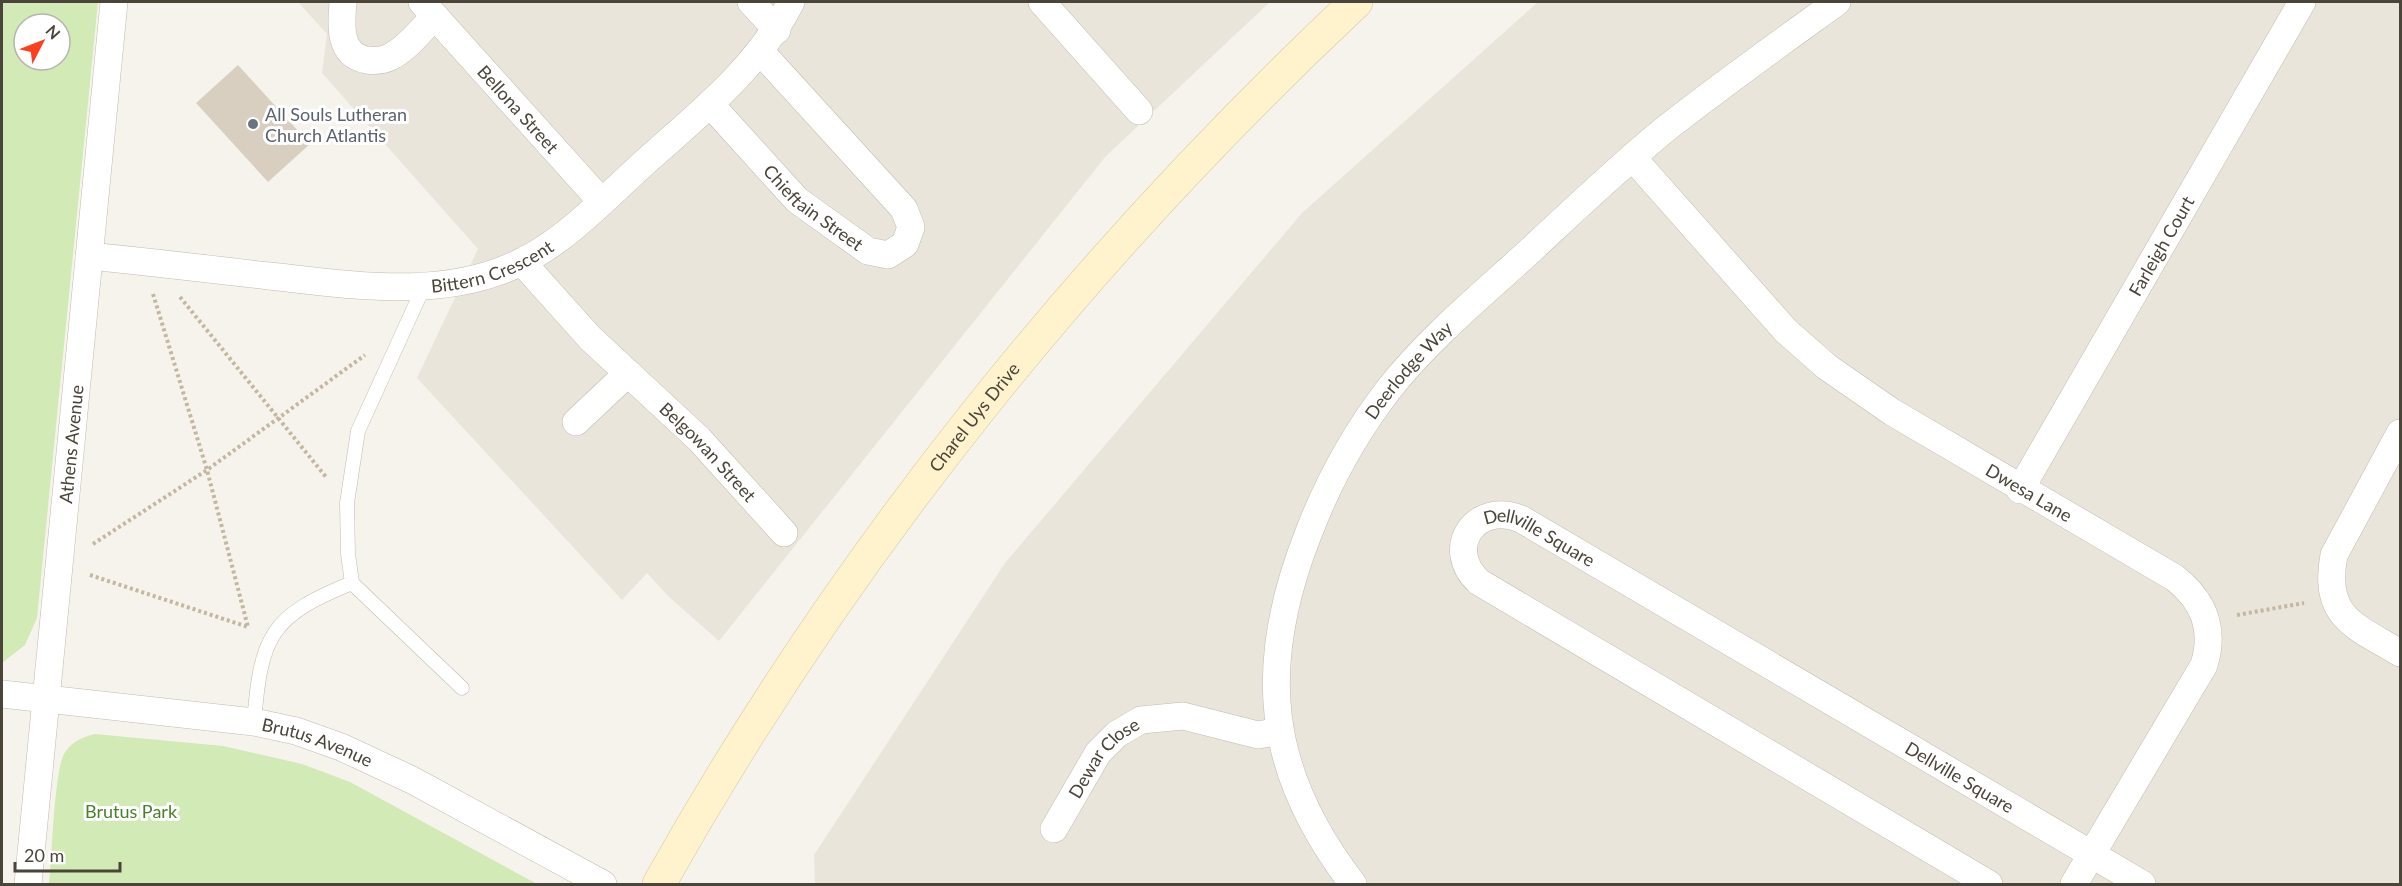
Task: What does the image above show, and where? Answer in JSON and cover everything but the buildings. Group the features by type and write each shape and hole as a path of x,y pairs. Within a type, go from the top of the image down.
{"main road":[{"name":"Charel Uys Drive","path":"659,885 740,747 796,660 916,490 994,390 1099,267 1184,173 1356,2"}],"street":[{"name":"Athens Avenue","path":"28,885 114,2"},
{"name":"Bellona Street","path":"343,2 341,25 344,42 354,55 372,61 392,57 429,9 601,201"},
{"path":"750,2 777,30"},
{"name":"Bittern Crescent","path":"89,256 154,273 424,286 475,278 522,262 559,238 710,104 777,30 792,2"},
{"path":"1042,2 1139,111"},
{"name":"Deerlodge Way","path":"1353,885 1311,824 1295,788 1280,731 1276,670 1283,611 1303,546 1341,460 1390,387 1419,354 1632,158 1715,91 1837,2"},
{"name":"Farleigh Court","path":"2020,490 2302,2"},
{"name":"Chieftain Street","path":"710,104 797,200 868,250 888,255 905,244 911,227 904,209 760,51"},
{"name":"Dwesa Lane","path":"1632,158 1786,331 1827,368 1892,412 2020,490 2175,578 2189,589 2200,603 2207,620 2208,651 2204,665 2074,885"},
{"name":"Belgowan Street","path":"522,262 590,338 699,439 784,533"},
{"path":"576,422 628,374"},
{"path":"2400,433 2334,555 2331,573 2333,598 2346,621 2400,653"},
{"name":"Dellville Square","path":"1989,885 1479,582 1471,575 1463,554 1468,532 1476,523 1497,513 1521,519 2142,885"},
{"name":"Brutus Avenue","path":"2,694 254,722 319,739 412,780 603,885"},
{"name":"Dewar Close","path":"1054,829 1098,753 1117,734 1141,720 1183,716 1258,735 1280,731"}],"lane":[{"path":"424,286 358,431 347,503 352,583 462,688"},
{"path":"254,722 258,672 263,651 274,632 298,607 352,583"}],"path":[{"path":"154,273 177,294 347,503"},
{"path":"154,273 152,290 207,470 248,627"},
{"path":"60,566 207,470 374,348 401,340"},
{"path":"60,566 248,627 274,632"},
{"path":"2207,620 2333,598"}],"shaded area":[{"path":"298,2 1270,2 1106,156 719,641 669,597 647,573 622,600 417,378 478,249 322,73 327,34"},
{"path":"1538,2 2400,2 2400,884 815,884 814,855 1005,563 1302,213"}],"green space":[{"path":"2,2 98,2 37,618 25,645 2,663"},
{"name":"Brutus Park","path":"95,734 223,746 302,764 350,782 537,884 49,884 58,779 64,754 73,743"}],"place":[{"name":"All Souls Lutheran Church Atlantis","path":"253,124"}]}
